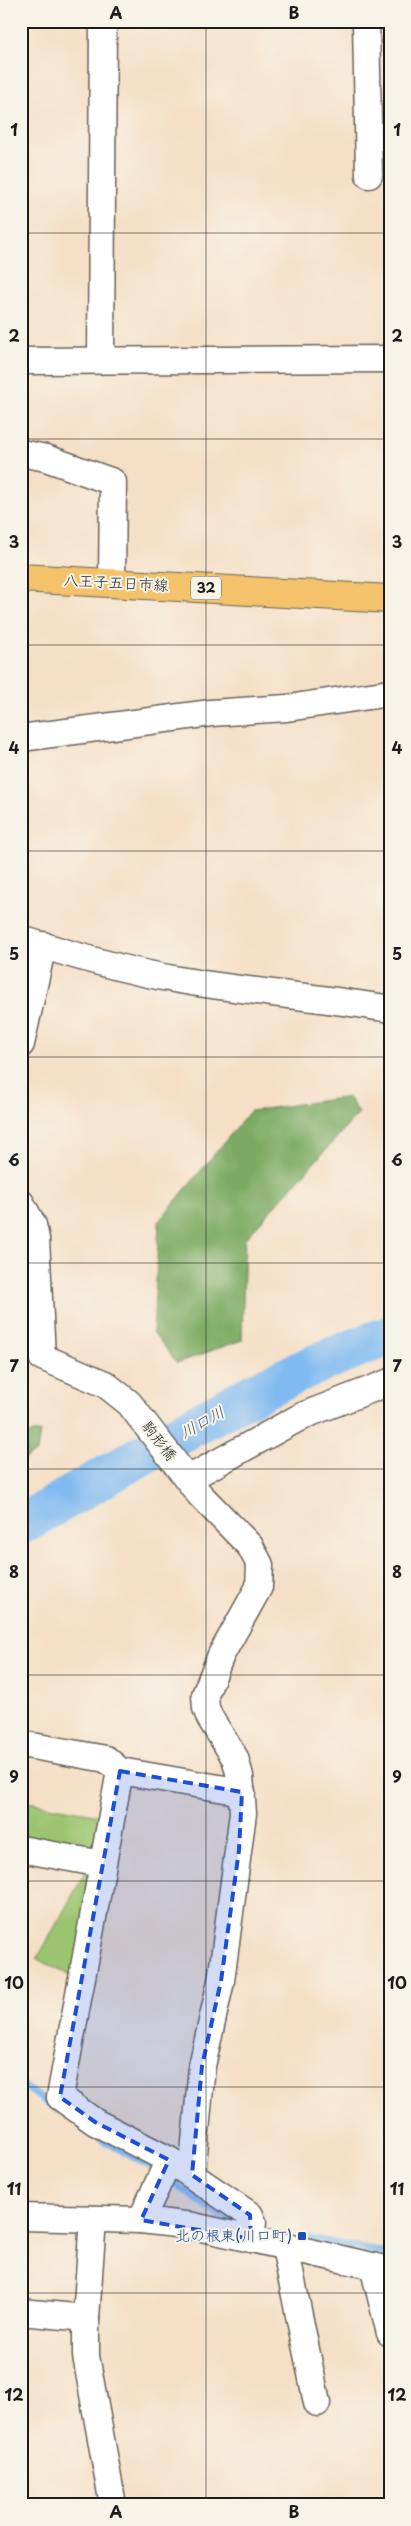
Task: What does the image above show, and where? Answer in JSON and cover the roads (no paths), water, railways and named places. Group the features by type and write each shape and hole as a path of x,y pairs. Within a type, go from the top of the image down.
{"main road":[{"name":"八王子五日市線","path":"21,578 390,599"}],"street":[{"path":"101,360 102,21"},
{"path":"366,21 380,145 369,175"},
{"path":"21,361 390,359"},
{"path":"21,453 46,458 113,482 112,582"},
{"path":"21,738 211,713 287,708 390,693"},
{"path":"21,1044 32,942 178,980 234,989 340,1000 390,1010"},
{"name":"駒形橋","path":"21,1203 33,1225 36,1239 42,1357 105,1384 118,1393 134,1410 200,1495 250,1546 260,1565 259,1588 221,1655 205,1695 206,1708 210,1718 235,1758 242,1792 243,1813 221,1981 202,2066 192,2175"},
{"path":"186,1476 302,1416 390,1382"},
{"path":"21,1744 106,1759 120,1771 242,1792"},
{"path":"120,1771 60,2097 165,2169 192,2175 250,2215 252,2222 251,2239"},
{"path":"21,1849 102,1864"},
{"path":"140,2220 165,2169"},
{"path":"21,2216 140,2220 193,2226 381,2268 390,2333"},
{"path":"94,2219 86,2318 86,2356 113,2505"},
{"path":"285,2247 316,2403"},
{"path":"21,2312 86,2318"}],"waterway":[{"name":"川口川","path":"21,1524 201,1421 247,1397 294,1374 390,1336"},
{"path":"21,2084 57,2110"},
{"path":"82,2128 157,2171"},
{"path":"166,2177 219,2216 233,2219"},
{"path":"307,2238 390,2254"}],"place":[{"name":"北の根東(川口町)","path":"302,2236"}]}
